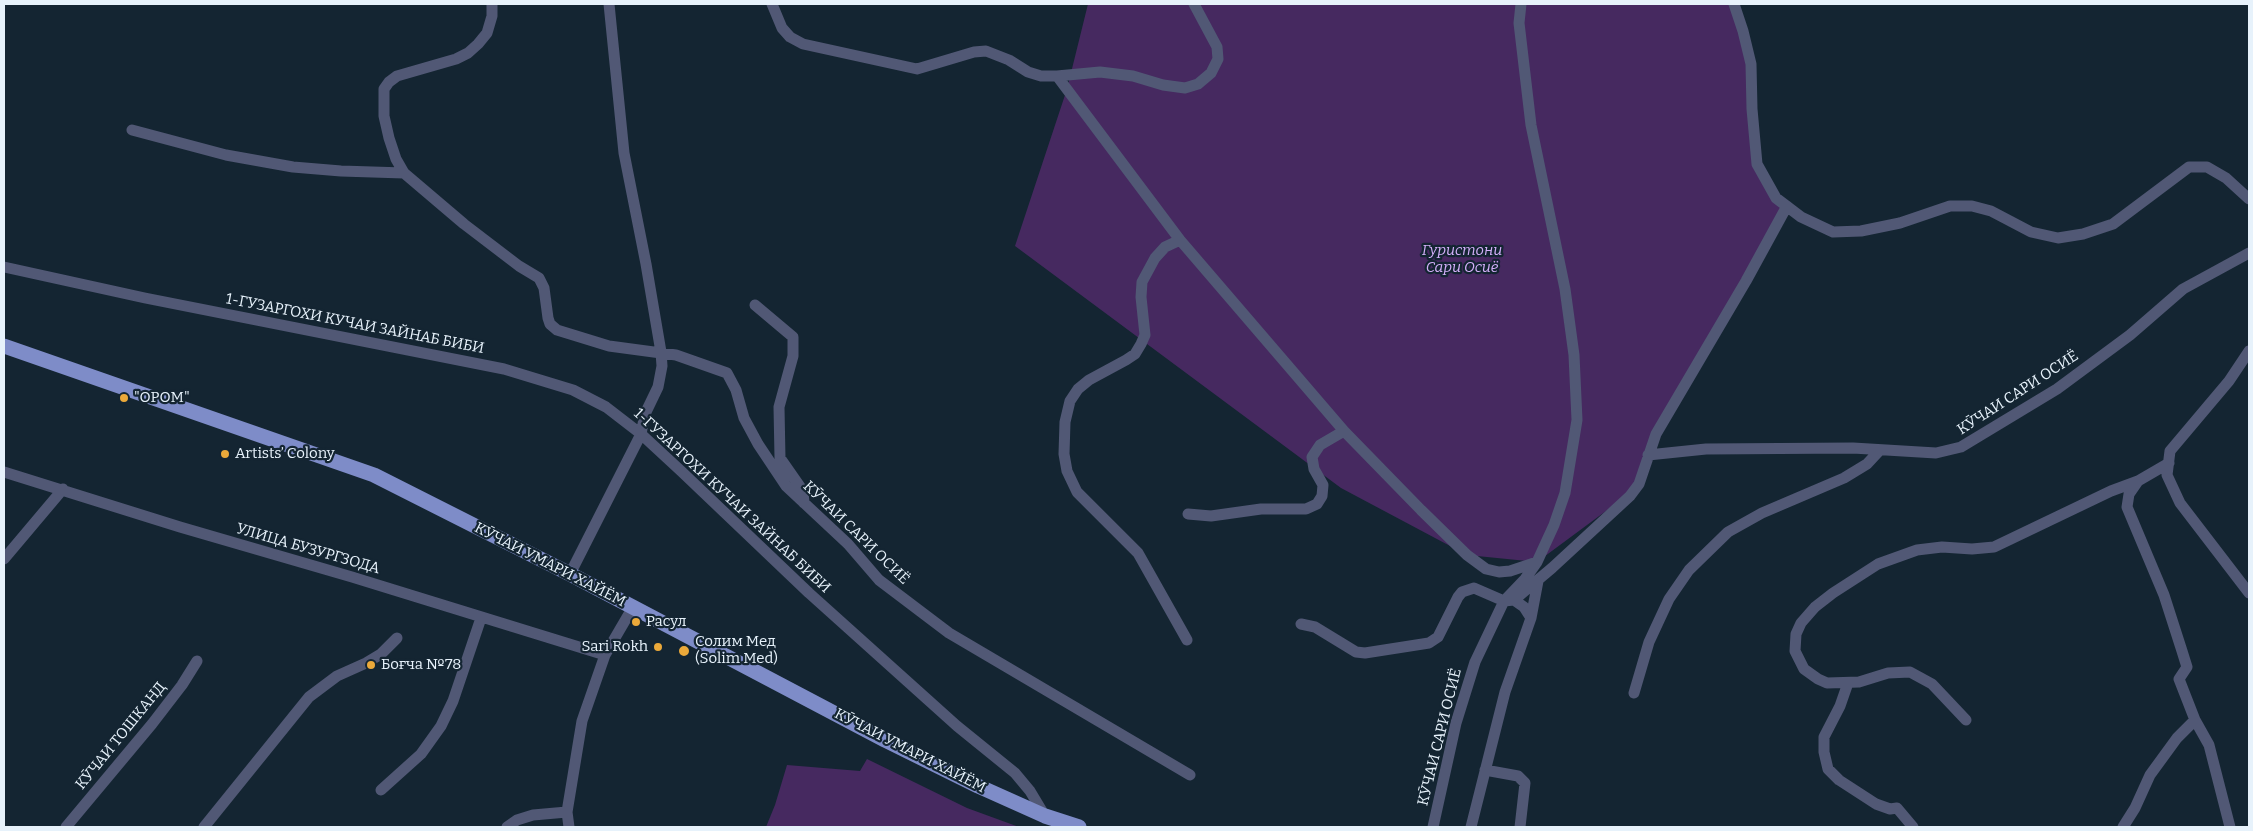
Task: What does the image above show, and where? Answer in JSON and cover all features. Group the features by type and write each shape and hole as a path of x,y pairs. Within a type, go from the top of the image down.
{"main road":[{"name":"КӮЧАИ УМАРИ ХАЙЁМ","path":"4,346 374,475 570,574 885,740 978,786 1045,816 1078,827"}],"street":[{"path":"132,130 226,155 293,167 404,173 389,138 384,116 384,89 388,82 397,76 456,59 468,53 487,33 492,16 492,4"},
{"path":"570,574 641,434 645,414 658,387 661,352 624,152 609,4"},
{"path":"772,4 782,28 790,37 802,44 917,69 974,52 986,51 1040,76 1100,72 1132,76 1163,85 1186,88 1198,84 1210,73 1218,59 1216,46 1194,4"},
{"path":"1509,600 1537,562 1565,493 1577,420 1574,354 1565,288 1531,125 1519,23 1521,4"},
{"path":"1734,4 1751,64 1752,108 1757,164 1776,198 1801,217 1833,232 1861,231 1891,225 1950,206 1972,206 1991,211 2031,232 2058,238 2083,234 2113,224 2189,167 2207,168 2214,171 2226,178 2249,199"},
{"path":"1057,76 1180,240 1344,431 1468,555 1486,569 1499,572 1510,571 1537,562"},
{"name":"КӮЧАИ САРИ ОСИЁ","path":"404,173 464,224 539,278 544,288 550,324 557,330 610,346 676,355 727,373 736,390 744,418 758,444 786,486 848,544 879,580 949,633 1190,774"},
{"name":"КӮЧАИ САРИ ОСИЁ","path":"1433,827 1456,723 1472,671 1509,600 1538,581 1630,496 1638,484 1656,434 1746,281 1787,206"},
{"path":"1180,240 1166,247 1155,258 1142,282 1141,297 1144,335 1135,354 1089,380 1078,389 1070,401 1065,422 1064,454 1067,471 1077,492 1138,553 1187,640"},
{"name":"КӮЧАИ САРИ ОСИЁ","path":"1648,455 1706,449 1880,450 1936,454 1962,447 2057,389 2130,335 2183,289 2249,253"},
{"name":"1-ГУЗАРГОХИ КУЧАИ ЗАЙНАБ БИБИ","path":"4,267 145,298 504,369 573,390 606,407 641,434 809,594 957,726 1015,773 1030,791 1045,816"},
{"path":"755,305 793,338 793,356 779,407 780,458 803,491 804,504"},
{"path":"2249,351 2229,381 2170,451 2167,475 2180,504 2249,593"},
{"path":"1188,514 1211,516 1261,509 1306,509 1317,504 1322,496 1322,485 1314,469 1312,458 1320,446 1344,431"},
{"path":"1634,693 1649,642 1669,599 1689,570 1728,532 1762,513 1844,478 1867,464 1880,450"},
{"path":"1966,720 1932,684 1910,672 1888,673 1859,682 1848,683 1827,683 1818,679 1804,669 1795,650 1796,634 1801,624 1833,592 1878,564 1917,550 1942,546 1972,549 1994,547 2111,491 2138,481 2168,463"},
{"name":"УЛИЦА БУЗУРГЗОДА","path":"4,472 604,655"},
{"path":"2138,481 2129,494 2128,507 2164,595 2182,650 2187,666 2179,679 2209,745 2230,827"},
{"path":"4,559 63,489"},
{"path":"1471,827 1505,692 1530,618 1538,581"},
{"path":"1301,624 1315,627 1349,649 1365,653 1433,641 1438,637 1458,597 1474,588 1524,606 1530,618"},
{"path":"569,827 567,812 582,721 604,655 633,607"},
{"path":"382,790 421,754 441,726 453,701 481,618"},
{"path":"204,827 309,697 336,676 381,654 397,638"},
{"name":"КӮЧАИ ТОШКАНД","path":"66,827 152,724 182,685 197,661"},
{"path":"1848,683 1824,737 1824,752 1828,769 1839,780 1876,804 1890,810 1897,808 1912,827"},
{"path":"2123,827 2135,808 2150,775 2177,738 2196,720"},
{"path":"1485,770 1518,776 1525,784 1520,827"},
{"path":"507,827 517,820 533,815 567,812"}],"green space":[{"name":"Гуристони Сари Осиё","path":"1088,4 1732,4 1751,64 1757,164 1787,206 1656,434 1633,491 1537,562 1467,555 1341,488 1015,246 1067,89"},
{"path":"867,759 967,808 1019,827 766,827 787,765 860,771"}],"place":[{"name":"\"OPOM\"","path":"124,398"},
{"name":"Artists’ Colony","path":"225,454"},
{"name":"Расул","path":"636,622"},
{"name":"Sari Rokh","path":"658,647"},
{"name":"Солим Мед (Solim Med)","path":"684,651"},
{"name":"Боғча №78","path":"371,665"}]}
